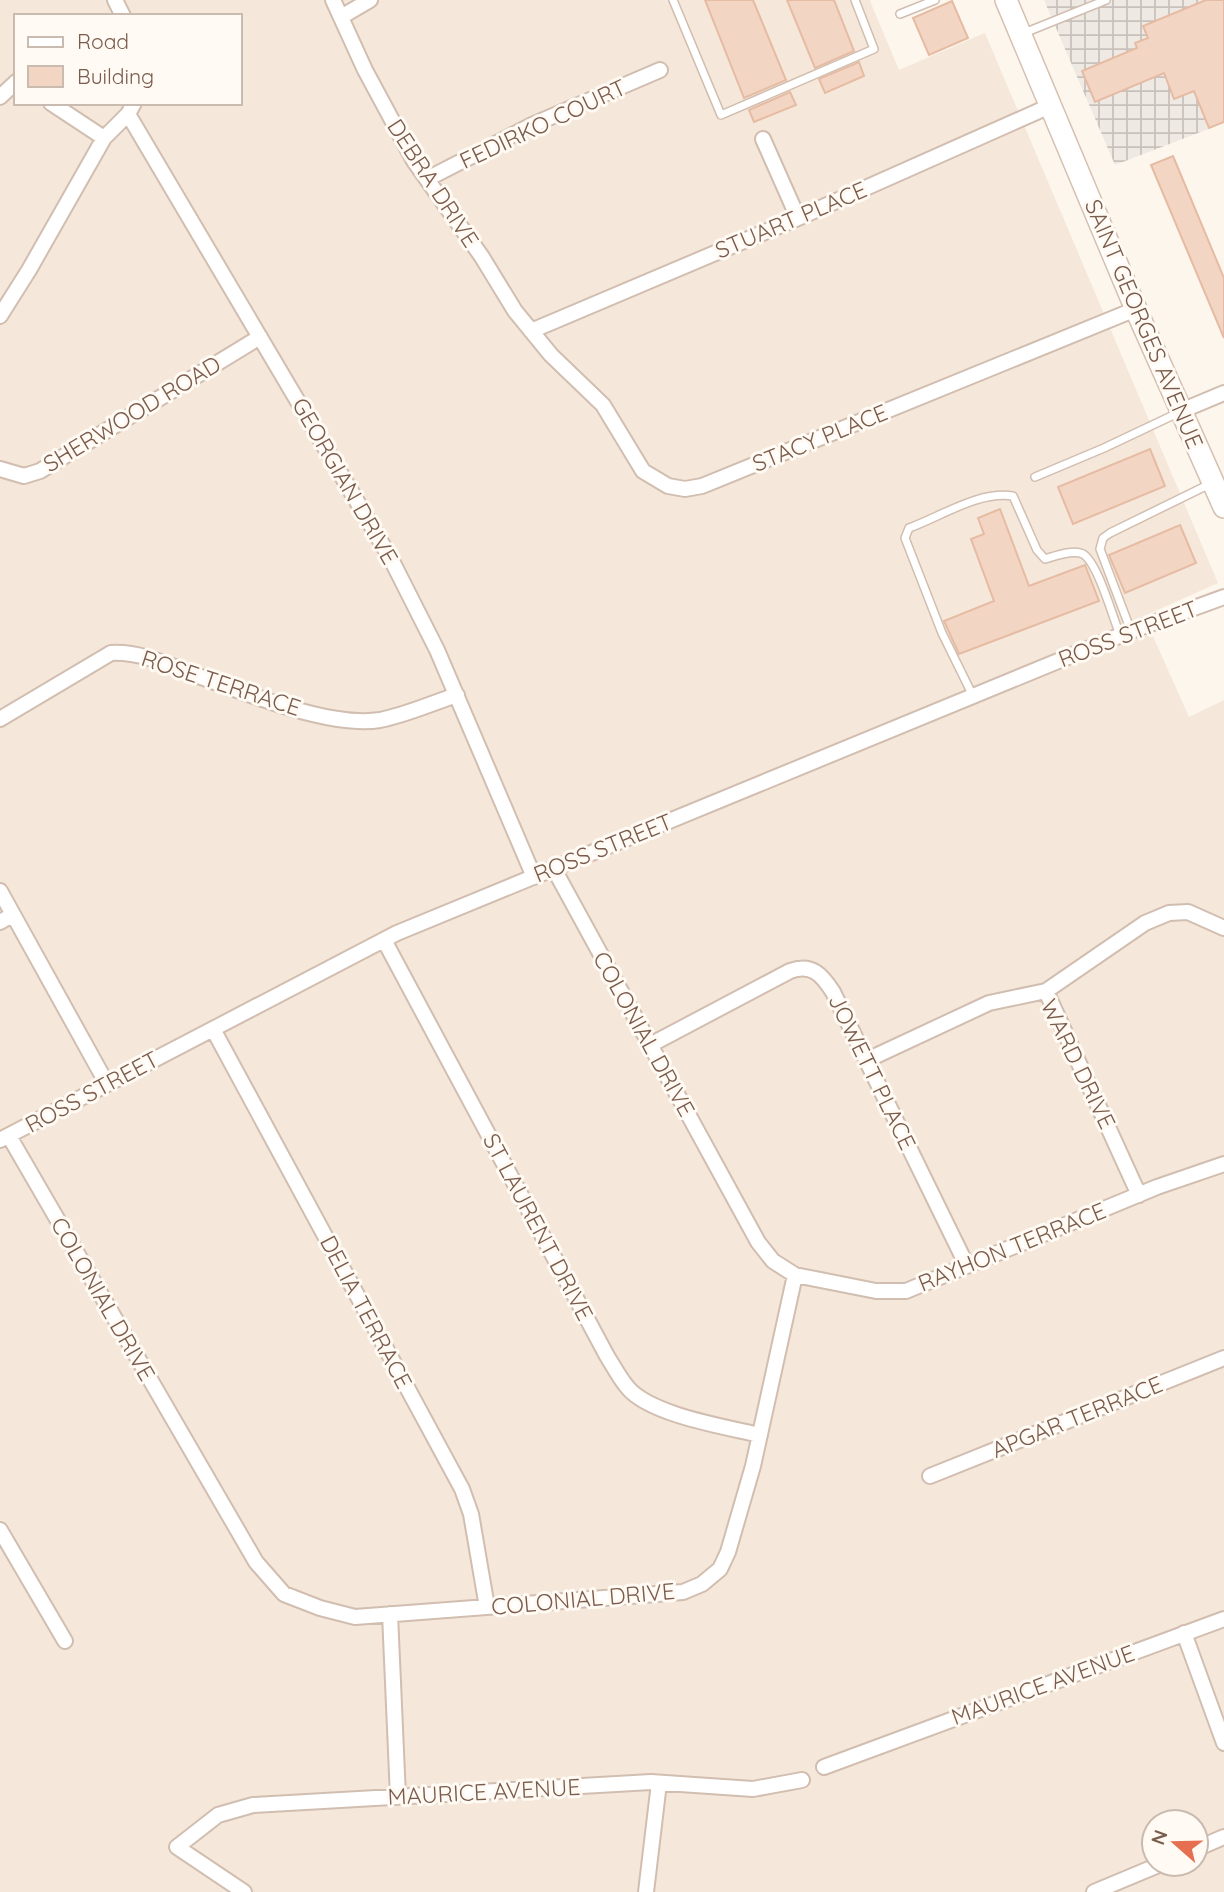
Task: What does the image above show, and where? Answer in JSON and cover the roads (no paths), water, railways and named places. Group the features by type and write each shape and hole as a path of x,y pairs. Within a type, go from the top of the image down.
{"main road":[{"name":"SAINT GEORGES AVENUE","path":"1006,0 1136,309 1224,507"}],"street":[{"name":"DEBRA DRIVE","path":"333,0 395,128 516,311 551,355"},
{"path":"341,17 370,0"},
{"name":"FEDIRKO COURT","path":"427,179 532,125 660,70"},
{"path":"0,97 14,84"},
{"path":"54,105 104,138"},
{"name":"STUART PLACE","path":"531,331 798,218 1050,106"},
{"path":"1,314 104,138 131,109"},
{"name":"GEORGIAN DRIVE","path":"131,109 260,337 391,559 437,650 534,877"},
{"path":"763,139 798,218"},
{"name":"STACY PLACE","path":"551,355 603,405 643,471 668,486 685,489 702,486 1136,309"},
{"name":"SHERWOOD ROAD","path":"0,469 24,475 40,471 260,337"},
{"path":"1181,411 1224,393"},
{"name":"ROSS STREET","path":"4,1138 384,940 1125,634 1224,597"},
{"name":"ROSE TERRACE","path":"0,719 111,653 124,652 154,660 286,708 353,720 379,720 457,695"},
{"name":"COLONIAL DRIVE","path":"4,1138 257,1562 270,1581 284,1594 320,1608 355,1616 684,1592 702,1584 720,1569 728,1552 760,1435 795,1275 774,1261 758,1242 554,869"},
{"path":"0,891 6,919 107,1084"},
{"path":"1046,991 1145,923 1169,913 1188,912 1224,928"},
{"name":"ST LAURENT DRIVE","path":"384,940 607,1356 629,1390 647,1402 678,1415 760,1435"},
{"name":"JOWETT PLACE","path":"650,1045 802,967 825,979 967,1266"},
{"name":"WARD DRIVE","path":"867,1060 989,1003 1046,991 1139,1195"},
{"name":"DELIA TERRACE","path":"213,1029 462,1489 471,1514 487,1606"},
{"name":"RAYHON TERRACE","path":"795,1275 876,1290 906,1291 1139,1195 1224,1164"},
{"name":"APGAR TERRACE","path":"930,1476 1224,1358"},
{"path":"0,1530 65,1641"},
{"path":"390,1614 398,1797"},
{"name":"MAURICE AVENUE","path":"824,1767 1224,1619"},
{"path":"1184,1633 1224,1743"},
{"name":"MAURICE AVENUE","path":"244,1892 177,1847 218,1815 253,1805 659,1783 753,1789 803,1780"},
{"path":"646,1892 659,1783"},
{"path":"1094,1892 1140,1873"}],"lane":[{"path":"673,0 720,115 874,49 855,0"},
{"path":"900,14 936,0"},
{"path":"1020,35 1106,0"},
{"path":"1035,477 1181,411"},
{"path":"1125,634 1100,549 1103,538 1213,482"},
{"path":"974,696 942,633 905,538 909,528 975,499 1001,494 1013,496 1037,550 1045,559 1075,552 1085,555 1094,567 1125,634"}]}
